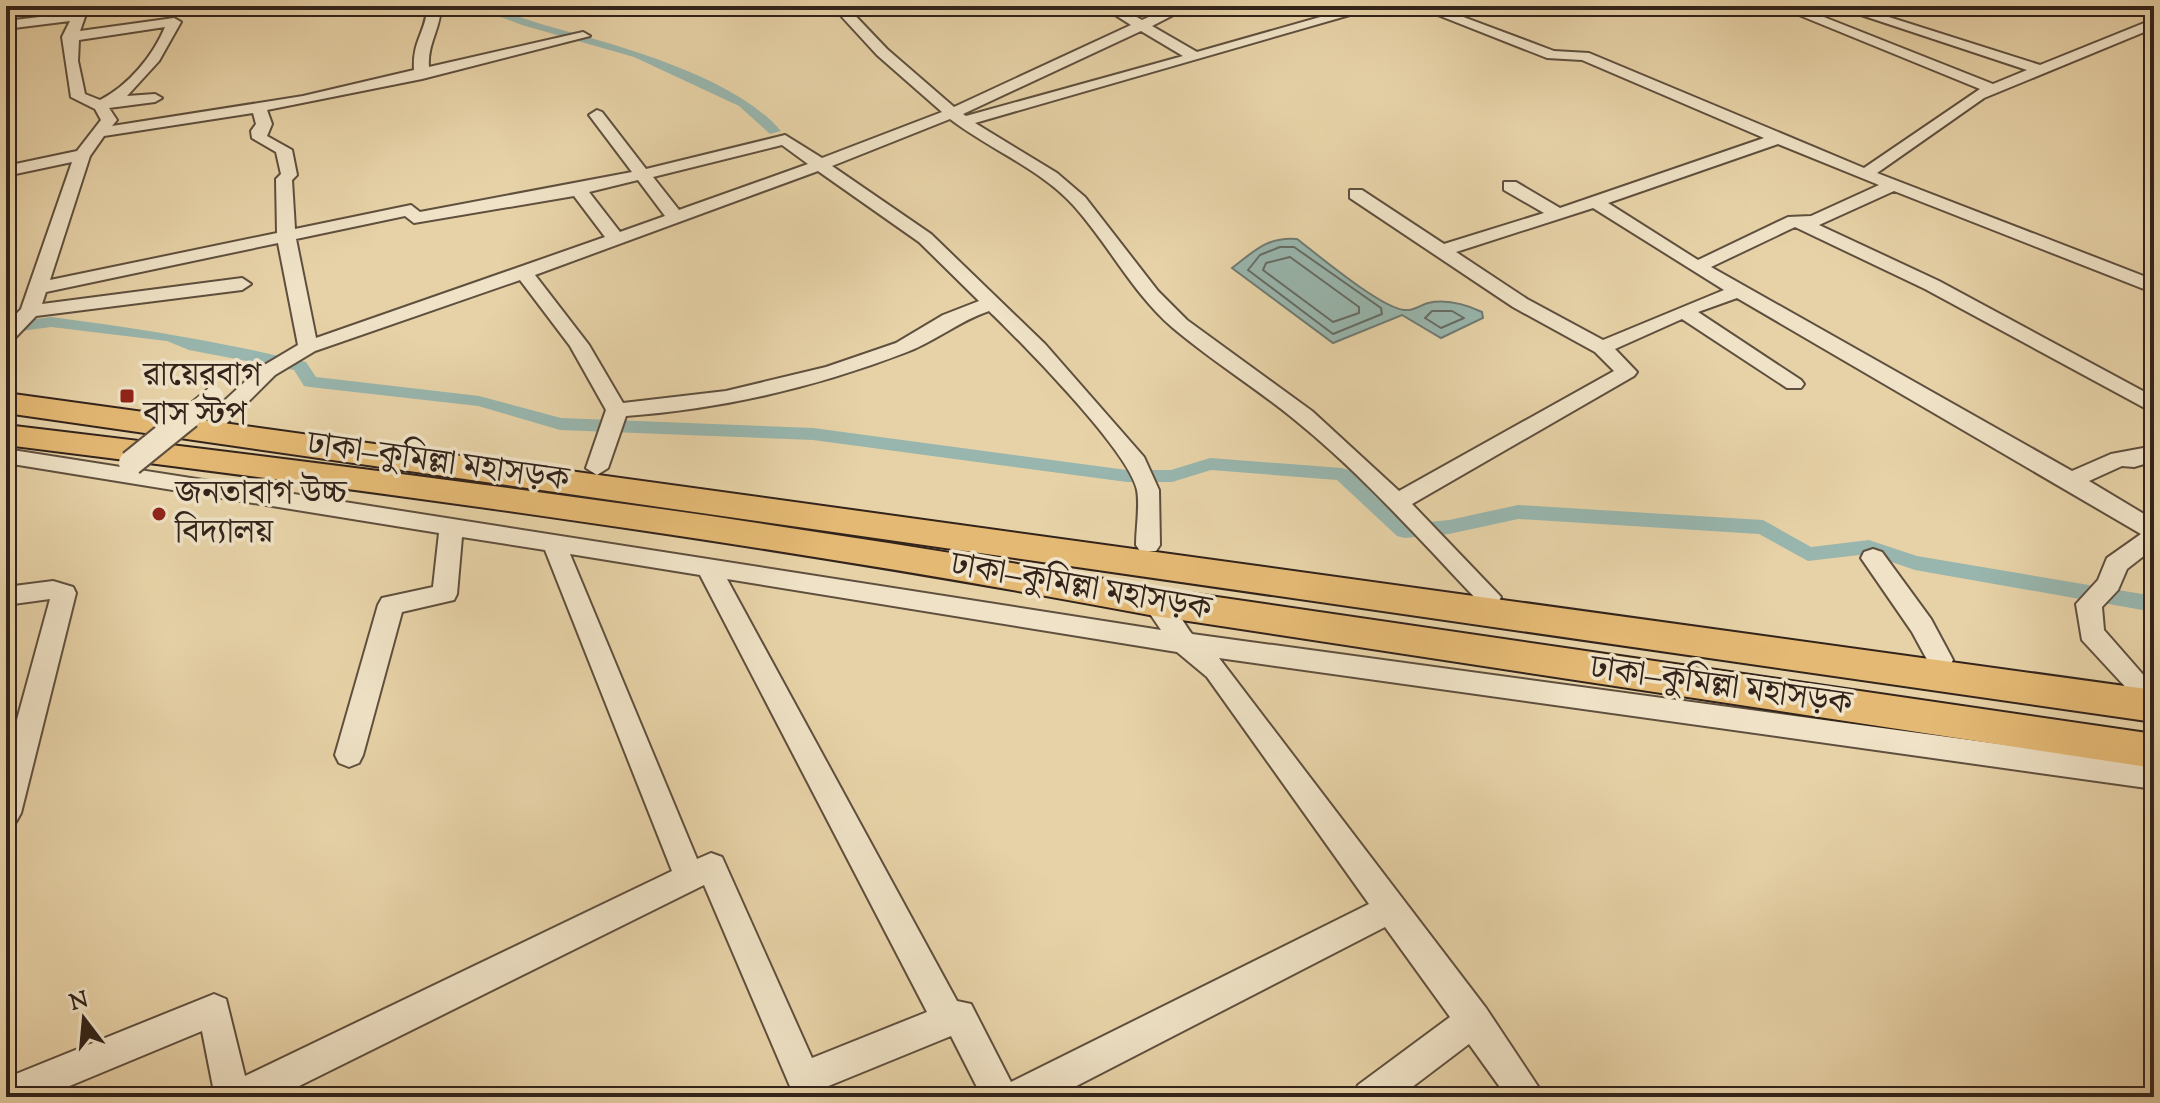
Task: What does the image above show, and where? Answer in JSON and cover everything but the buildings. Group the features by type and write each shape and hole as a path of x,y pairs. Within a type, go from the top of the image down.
{"highway":[{"path":"6,396 216,408 601,459 1489,597 1940,660 2149,693"},
{"name":"ঢাকা–কুমিল্লা মহাসড়ক","path":"6,403 2149,693"},
{"name":"ঢাকা–কুমিল্লা মহাসড়ক","path":"10,445 446,489 993,572 1155,602 2115,746 2152,772"}],"street":[{"path":"6,25 114,6"},
{"path":"422,75 420,49 434,16 434,6"},
{"path":"839,6 882,52 983,137 1051,177 1079,201 1151,295 1180,324 1304,416 1397,503 1489,597"},
{"path":"1108,6 1192,55"},
{"path":"960,117 1184,6"},
{"path":"131,463 307,347 960,117 1374,6"},
{"path":"1422,6 1552,55 1584,56 1777,139 2154,287"},
{"path":"1784,6 1993,89"},
{"path":"1841,6 2041,70"},
{"path":"80,11 69,37 71,69 78,97 105,104 155,98"},
{"path":"1867,173 1934,123 1993,89 2041,70 2148,11"},
{"path":"69,37 174,22 157,52 129,89 105,104"},
{"path":"103,132 259,109 578,38"},
{"path":"6,336 30,311 82,155 103,132 109,120 105,104"},
{"path":"259,109 264,124 259,131 260,138 284,150 289,175 284,179 286,236 307,347"},
{"path":"597,115 675,217"},
{"path":"1441,251 1560,215 1777,139"},
{"path":"37,288 411,210 414,218 578,190 785,140 925,238 1038,348 1136,462 1148,490 1148,545"},
{"path":"6,171 82,155"},
{"path":"1697,267 1794,221 1814,221 1896,184"},
{"path":"1510,186 1560,215"},
{"path":"578,190 616,239"},
{"path":"1356,194 1520,303 1602,348 1627,372 1397,503"},
{"path":"1595,202 1697,267 2071,480 2154,534 2116,564 2109,584 2089,604 2091,633 2149,693"},
{"path":"1794,221 1818,228 1932,285 2154,406"},
{"path":"524,273 579,345 616,411 601,459"},
{"path":"30,311 242,284"},
{"path":"1602,348 1683,311 1739,291"},
{"path":"616,411 687,406 787,384 903,347 931,333 947,320 990,304"},
{"path":"1683,311 1794,384"},
{"path":"10,445 451,525 1184,643 2152,772"},
{"path":"2071,480 2119,459 2134,460 2154,453"},
{"path":"349,755 391,605 445,594 451,525"},
{"path":"553,541 690,878"},
{"path":"1873,558 1922,626 1940,660"},
{"path":"707,565 949,1020"},
{"path":"6,596 53,590 64,593 11,780 6,813"},
{"path":"1155,602 1184,643 1216,670 1528,1097"},
{"path":"240,1097 711,867 804,1079 959,1016 1000,1097"},
{"path":"1019,1097 1390,909"},
{"path":"6,1095 214,1010 232,1097"},
{"path":"1370,1097 1474,1020"}],"water":[{"path":"1297,239 1350,280 1395,307 1408,310 1428,303 1449,302 1482,312 1483,318 1441,338 1402,315 1333,343 1232,268 1269,243"}],"waterway":[{"path":"474,7 487,8 526,23 638,55 743,103 775,131"},
{"path":"6,328 51,322 171,337 189,345 300,366 310,382 479,401 560,424 813,434 1127,476 1172,476 1210,464 1342,474 1404,531 1449,527 1518,512 1763,527 1808,554 1869,547 1915,563 2154,604"}],"place":[{"name":"রায়েরবাগ বাস স্টপ","path":"127,396"},
{"name":"জনতাবাগ উচ্চ বিদ্যালয়","path":"159,514"}]}
